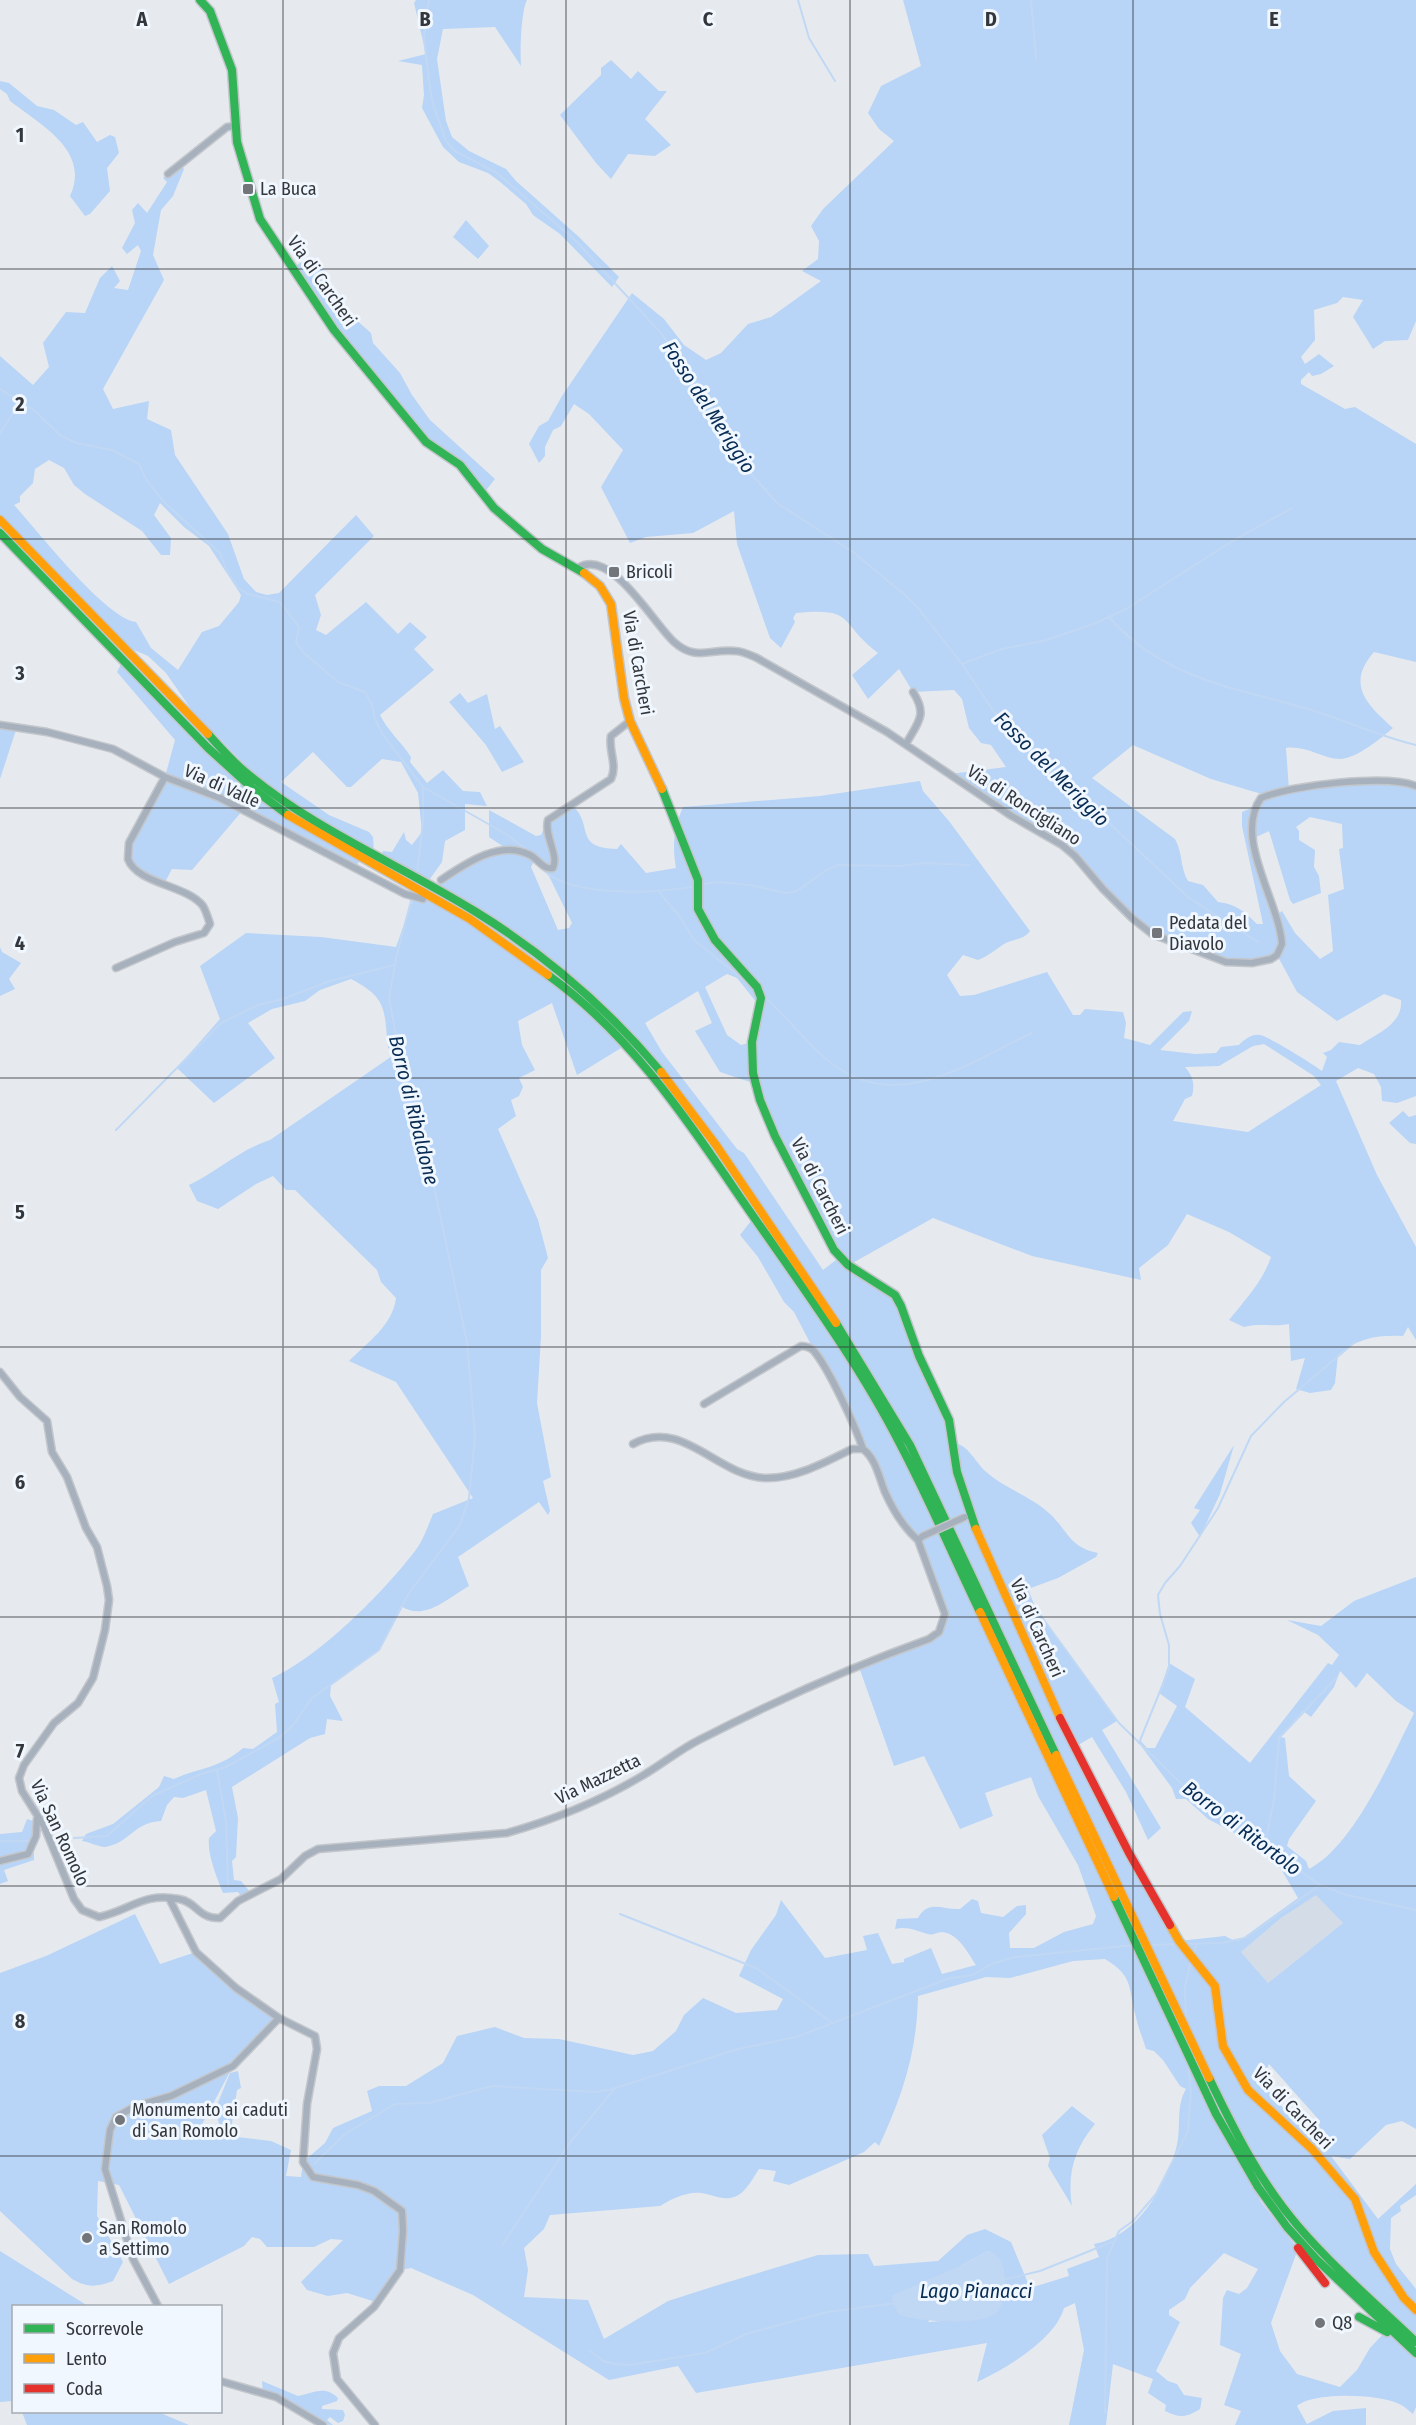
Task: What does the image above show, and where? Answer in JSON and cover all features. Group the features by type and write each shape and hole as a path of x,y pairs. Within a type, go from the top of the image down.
{"main road":[{"name":"Via di Carcheri","path":"200,0 210,11 232,70 237,142 260,219 334,330 426,442 460,465 494,508 543,549 578,568 600,586 611,604 624,698 630,721 674,813 698,880 698,909 701,917 715,940 757,987 761,998 752,1042 753,1073 760,1100 824,1235 848,1264 890,1291 901,1306 919,1356 949,1420 967,1516 1072,1745 1170,1927 1185,1950 1215,1986 1223,2046 1229,2060 1248,2090 1312,2149 1355,2199 1374,2252 1404,2298 1416,2310"},
{"path":"0,520 242,769 306,816 447,894 537,954 602,1008 646,1053 687,1104 855,1350 910,1445 1240,2143 1297,2225 1334,2265 1416,2342"},
{"path":"0,533 208,748 252,788 299,823 470,919 526,957 603,1022 642,1062 678,1107 863,1379 900,1443 1216,2115 1253,2181 1287,2228 1310,2253 1416,2353"},
{"path":"1253,2181 1261,2202 1325,2283"},
{"path":"1359,2317 1406,2344"}],"street":[{"path":"168,174 227,127 236,126"},
{"name":"Via di Roncigliano","path":"578,568 591,564 606,568 632,592 681,648 701,654 737,651 757,658 906,744 1076,856 1103,890 1141,927 1152,934 1226,962 1252,963 1271,959 1277,955 1282,944 1255,851 1252,818 1254,807 1261,798 1318,783 1399,781 1416,786"},
{"path":"906,744 921,716 922,706 913,692"},
{"path":"441,880 478,858 508,849 523,852 545,867 553,868 556,861 548,839 548,820 611,779 614,769 610,750 612,736 630,721"},
{"name":"Via di Valle","path":"0,725 89,741 113,749 165,777 220,798 412,897 423,899"},
{"path":"116,968 175,942 204,933 210,924 202,906 196,901 135,870 128,859 129,843 165,777"},
{"path":"704,1404 801,1346 806,1346 816,1356 858,1432 863,1449 873,1460 893,1507 908,1531 920,1538 967,1516"},
{"name":"Via San Romolo","path":"0,1372 20,1397 47,1421 52,1452 66,1477 86,1528 97,1547 109,1600 93,1678 78,1702 54,1723 24,1765 19,1778 22,1791 44,1826 74,1899 90,1915 99,1917 111,1915 135,1902 149,1898 169,1898"},
{"path":"633,1444 651,1437 673,1437 745,1475 765,1478 785,1476 820,1464 852,1449 863,1449"},
{"name":"Via Mazzetta","path":"169,1898 189,1903 204,1916 220,1918 238,1901 281,1879 305,1856 318,1849 507,1833 535,1825 599,1798 640,1777 701,1739 832,1679 929,1639 939,1632 945,1614 920,1538"},
{"path":"0,1861 28,1854 36,1836 38,1819"},
{"path":"169,1898 196,1952 236,1988 279,2018 309,2031 317,2041 307,2104 303,2162 313,2177 358,2185 374,2191 402,2211 400,2270 374,2307 339,2338 333,2353 337,2379 375,2425"},
{"path":"157,2305 133,2259 105,2169 110,2130 116,2117 136,2106 171,2096 233,2066 279,2018"},
{"path":"222,2382 276,2397 323,2425"}],"shaded area":[{"path":"416,0 527,0 522,22 521,66 495,27 443,29 437,59 446,121 452,137 469,151 506,169 619,277 612,287 560,234 533,215 526,204 499,181 488,173 459,162 443,147 422,108 424,95 422,65 398,61 426,54 414,3"},
{"path":"903,0 1416,0 1416,321 1408,340 1385,341 1373,349 1353,317 1363,300 1343,297 1337,303 1314,310 1315,340 1301,357 1305,364 1319,354 1334,366 1321,374 1312,376 1309,372 1301,380 1301,384 1345,409 1355,407 1416,444 1416,662 1374,652 1365,664 1361,675 1363,694 1375,711 1393,728 1368,747 1341,759 1301,749 1286,748 1289,790 1363,783 1416,786 1416,1096 1397,1103 1382,1101 1381,1087 1374,1074 1358,1068 1336,1081 1377,1175 1416,1247 1416,1340 1408,1327 1403,1336 1376,1337 1360,1341 1338,1355 1335,1383 1331,1390 1310,1393 1296,1389 1305,1358 1291,1361 1289,1324 1244,1327 1229,1320 1258,1282 1271,1257 1229,1232 1187,1214 1168,1245 1139,1268 1141,1280 1032,1256 933,1218 849,1265 895,1295 954,1443 967,1450 984,1470 1000,1482 1050,1514 1075,1543 1098,1553 1096,1557 1058,1578 1028,1589 1036,1609 1117,1721 1102,1730 1161,1828 1148,1840 1126,1792 1092,1737 1073,1748 1179,1941 1225,1936 1235,1941 1240,1940 1298,1898 1281,1869 1250,1841 1208,1819 1186,1799 1176,1799 1172,1788 1139,1743 1140,1740 1147,1748 1155,1748 1177,1706 1159,1693 1169,1663 1195,1679 1185,1707 1250,1763 1328,1663 1332,1665 1339,1655 1318,1635 1287,1620 1321,1626 1354,1601 1416,1577 1416,2129 1402,2121 1386,2125 1350,2159 1331,2156 1378,2219 1416,2184 1416,2195 1400,2206 1401,2211 1391,2218 1390,2249 1396,2264 1416,2289 1416,2342 1334,2265 1259,2174 921,1466 687,1104 564,975 435,887 459,868 507,849 489,837 489,810 536,836 541,835 548,820 570,804 578,811 586,833 594,844 603,848 617,849 621,844 646,873 676,868 675,837 683,807 820,796 920,781 923,791 949,821 1030,931 1025,936 1004,944 978,960 963,955 947,975 960,996 974,995 1047,972 1073,1015 1080,1015 1085,1009 1123,1012 1126,1023 1124,1038 1150,1045 1183,1012 1192,1011 1189,1021 1160,1050 1195,1054 1216,1053 1221,1047 1239,1045 1249,1037 1260,1035 1281,1045 1322,1071 1327,1057 1323,1053 1331,1050 1339,1042 1360,1045 1394,1022 1401,1008 1401,1000 1384,994 1337,1021 1297,992 1277,955 1271,959 1226,962 1141,927 1075,856 950,774 1006,767 991,745 981,743 969,728 962,699 954,690 913,692 899,669 868,699 852,675 878,653 845,619 829,612 796,613 793,618 795,622 781,648 770,638 737,544 734,511 693,533 646,537 630,543 601,487 623,450 589,414 574,404 561,426 553,430 545,447 545,456 539,463 529,444 539,426 548,421 562,396 632,293 664,319 684,345 706,360 721,353 748,324 771,317 821,281 802,271 818,259 819,241 811,226 823,209 894,141 879,129 868,113 881,86 921,66","holes":["1133,745 1211,779 1265,795 1254,807 1242,812 1242,826 1263,924 1257,924 1235,906 1218,902 1203,885 1188,881 1175,839 1092,778","1310,817 1342,824 1343,848 1339,849 1344,889 1328,895 1333,951 1320,959 1295,933 1282,911 1275,916 1254,838 1269,831 1293,904 1321,893 1319,876 1314,867 1315,850 1299,840 1299,831 1296,827","535,859 545,868 572,923 569,928 558,930 531,867","727,974 737,978 761,1008 752,1042 741,1045 727,1035 705,987","698,991 712,1023 695,1031 720,1072 756,1084 824,1235 840,1257 823,1270 744,1153 737,1149 662,1052 645,1023","1264,1044 1314,1076 1321,1085 1248,1132 1173,1121 1185,1099 1192,1096 1193,1080 1185,1067 1219,1066 1253,1046","1340,1671 1356,1688 1367,1673 1396,1701 1414,1713 1383,1776 1356,1821 1326,1857 1309,1869 1306,1861 1287,1846 1289,1839 1316,1801 1289,1776 1285,1738 1280,1737 1303,1711 1311,1717 1334,1687","1316,1895 1343,1923 1268,1983 1241,1952 1281,1918","1269,2064 1320,2121 1315,2132 1276,2102 1262,2079"]},
{"path":"611,60 631,79 638,71 659,91 667,91 645,119 671,145 655,156 628,154 611,179 560,115 601,75 601,68"},
{"path":"0,81 9,83 37,106 54,110 76,125 83,122 97,142 110,135 115,137 119,153 107,168 110,191 90,214 85,216 70,196 75,180 74,166 68,152 48,130 10,101 7,94 0,89"},
{"path":"181,164 184,169 173,196 161,210 153,255 164,280 103,389 113,409 149,401 147,419 171,430 175,455 228,534 244,579 256,592 267,595 279,593 356,515 374,536 315,595 321,615 316,630 326,635 366,602 398,634 410,622 427,637 414,649 434,670 380,715 411,757 410,762 427,783 443,770 463,791 480,792 487,806 465,804 465,830 445,841 442,862 427,883 380,858 383,851 392,852 404,832 406,840 412,845 422,832 418,793 401,762 382,759 351,787 347,787 313,752 281,782 329,815 369,832 373,837 374,855 275,796 191,709 166,673 148,656 118,643 0,520 0,356 33,385 49,367 43,343 66,312 85,313 100,278 112,266 120,281 114,288 128,290 141,251 138,245 127,254 122,248 135,223 132,210 138,203 147,213 167,182 163,178","holes":["49,460 64,468 74,485 142,531 161,555 170,555 171,538 154,515 160,503 184,527 209,546 241,595 239,602 219,626 202,632 178,670 151,648 136,622 123,617 108,606 72,572 14,505 20,502 20,496 33,483 35,469"]},
{"path":"466,220 489,246 478,259 453,237"},
{"path":"308,258 325,272 321,281 340,295 337,303 371,333 373,343 400,373 430,420 495,479 483,494 460,465 426,442 334,330 294,267"},
{"path":"123,660 252,788 361,858 355,868 243,810 192,870 172,869 164,884 135,870 127,852 165,777 175,740 117,672"},
{"path":"460,693 468,703 487,694 495,729 500,726 524,762 502,772 486,745 449,702"},
{"path":"0,725 17,727 0,779"},
{"path":"417,888 507,944 626,1045 577,1075 552,1003 518,1021 522,1045 535,1070 519,1078 523,1087 519,1096 511,1100 516,1116 498,1129 538,1220 548,1258 541,1270 541,1336 537,1403 551,1477 543,1481 550,1511 548,1515 539,1502 458,1557 469,1586 444,1602 427,1610 418,1611 401,1606 379,1650 331,1685 330,1696 343,1721 327,1719 325,1734 310,1738 232,1787 238,1818 236,1857 232,1861 234,1880 241,1881 250,1892 242,1898 238,1892 223,1893 215,1873 209,1838 216,1831 206,1790 183,1798 174,1797 167,1805 161,1821 144,1825 113,1845 103,1847 82,1841 86,1834 113,1824 159,1787 164,1776 174,1779 217,1764 243,1748 253,1749 277,1732 275,1704 279,1702 272,1678 310,1655 329,1640 386,1586 418,1547 433,1514 473,1498 396,1382 349,1361 385,1325 394,1308 396,1298 381,1282 377,1270 295,1190 286,1190 273,1176 256,1184 218,1209 197,1201 189,1185 248,1149 270,1140 398,1052 388,1048 384,1014 378,999 372,992 351,979 320,990 305,1001 272,1009 248,1023 275,1058 214,1103 177,1068 220,1019 200,966 246,933 321,937 396,947"},
{"path":"0,947 2,952 21,963 9,979 15,989 0,996"},
{"path":"1403,1111 1409,1117 1416,1115 1416,1144 1410,1143 1389,1123"},
{"path":"754,1217 900,1443 1261,2202 1298,2249 1271,2323 1280,2351 1297,2374 1340,2387 1357,2370 1370,2348 1386,2331 1416,2353 1416,2407 1413,2414 1401,2405 1387,2400 1346,2396 1317,2398 1297,2406 1307,2424 1333,2411 1366,2408 1366,2425 1235,2425 1241,2411 1224,2405 1241,2354 1220,2345 1223,2298 1227,2290 1239,2294 1247,2288 1258,2269 1224,2253 1190,2288 1185,2299 1169,2310 1169,2315 1180,2322 1156,2371 1168,2381 1177,2384 1184,2395 1202,2398 1200,2409 1183,2416 1165,2411 1166,2405 1148,2393 1153,2379 1113,2364 1106,2425 1069,2425 1084,2350 1075,2303 1064,2308 1051,2331 1028,2352 977,2382 987,2343 696,2393 678,2366 609,2380 473,2295 411,2268 400,2270 376,2302 347,2293 328,2296 307,2290 301,2282 343,2240 331,2239 314,2247 267,2247 260,2239 252,2237 244,2246 169,2284 119,2185 98,2181 97,2216 123,2262 113,2281 92,2286 72,2279 0,2211 0,1973 46,1956 135,1914 160,1964 196,1952 236,1988 279,2018 233,2066 199,2130 220,2127 215,2110 230,2073 238,2071 241,2088 237,2090 232,2123 237,2137 271,2141 291,2150 286,2176 301,2177 303,2162 325,2143 333,2128 372,2111 367,2091 379,2086 406,2086 443,2063 457,2036 495,2027 524,2038 559,2039 633,2055 653,2051 676,2031 684,2015 703,1998 736,2013 777,2010 783,1999 739,1976 751,1950 776,1915 781,1900 825,1958 867,1950 863,1936 878,1933 892,1964 904,1962 904,1959 931,1948 942,1974 976,1965 962,1944 948,1933 930,1934 908,1928 895,1929 897,1919 918,1918 922,1912 931,1907 960,1909 972,1899 978,1901 981,1913 1003,1917 1017,1906 1026,1905 1026,1914 1009,1933 1010,1948 1034,1948 1064,1932 1093,1924 1096,1916 1078,1865 1038,1796 1031,1777 985,1793 993,1816 960,1829 924,1756 894,1766 859,1667 939,1632 944,1614 918,1540 908,1531 794,1312 784,1302 758,1257 740,1235","holes":["1105,1959 1125,1977 1146,2049 1154,2051 1163,2060 1180,2086 1186,2089 1181,2103 1176,2149 1157,2194 1136,2221 1123,2232 1094,2244 1099,2257 1067,2269 1069,2276 1030,2288 1011,2242 985,2229 967,2235 938,2261 874,2266 868,2254 818,2255 668,2301 604,2339 588,2300 524,2297 528,2270 524,2248 544,2229 550,2215 660,2206 691,2193 730,2198 742,2193 759,2169 776,2171 773,2181 789,2185 864,2152 875,2142 879,2146 902,2091 912,2054 918,1996 986,1977 1010,1978 1073,1961","988,2251 986,2318 928,2322 962,2265"]},
{"path":"1234,1445 1220,1494 1200,1537 1191,1523 1200,1510 1194,1508"},
{"path":"27,1819 33,1821 34,1860 4,1870 8,1881 0,1884 0,1834 22,1832"},
{"path":"1316,1894 1343,1923 1268,1983 1241,1952 1281,1918"},
{"path":"1072,2106 1095,2124 1077,2152 1074,2162 1071,2183 1072,2206 1048,2166 1050,2158 1042,2135"},
{"path":"0,2251 86,2305 12,2305 12,2401 0,2402"},
{"path":"262,2381 298,2396 319,2391 333,2394 338,2398 337,2401 322,2406 322,2409 343,2410 345,2415 343,2421 338,2423 330,2417 327,2420 333,2425 306,2417 263,2394"},
{"path":"22,2413 160,2413 189,2425 27,2425"}],"water":[{"name":"Lago Pianacci","path":"988,2251 1000,2260 1005,2277 1002,2305 991,2316 950,2322 898,2314 892,2300 893,2295"}],"waterway":[{"name":"Fosso del Meriggio","path":"429,0 424,38 429,82 433,104 446,141 455,151 497,173 575,240 660,332 700,387 745,467 777,503 853,552 905,595 962,664 994,712 1070,792 1104,818 1188,897 1258,942"},
{"path":"798,0 809,38 835,81"},
{"path":"1031,0 1036,59"},
{"name":"Borro di Ribaldone","path":"0,389 35,411 61,436 77,443 112,450 139,464 146,479 164,502 220,553 227,571 238,588 248,594 280,602 299,627 296,642 304,653 338,682 365,692 372,704 375,719 383,735 423,787 506,834 531,853"},
{"path":"0,433 21,401"},
{"path":"962,664 1002,649 1047,640 1096,623 1126,609 1234,540 1292,508"},
{"path":"1109,617 1130,638 1176,668 1226,687 1308,709 1416,745"},
{"name":"Borro di Ribaldone","path":"417,874 423,821 423,787"},
{"path":"704,884 716,882 750,885 786,893 797,891 825,871 838,865 900,866 926,863 969,865"},
{"path":"539,865 551,876 568,884 588,888 634,892 692,887"},
{"path":"659,892 680,917 694,940 750,985"},
{"name":"Borro di Ribaldone","path":"74,1838 107,1836 152,1796 201,1774 226,1767 279,1738 294,1724 311,1699 379,1650 409,1593 460,1525 469,1498 475,1436 467,1342 427,1154 406,1089 389,998 397,954 412,897"},
{"path":"116,1130 221,1023 258,1005 283,999 330,981 395,965"},
{"path":"765,997 828,1061 863,1080 888,1085 913,1083 938,1077 962,1068 1032,1033"},
{"path":"1139,1743 1169,1669 1169,1645 1160,1614 1158,1595 1218,1508 1251,1436 1284,1402 1355,1342"},
{"name":"Borro di Ritortolo","path":"1036,1609 1119,1723 1196,1798 1320,1885 1347,1895 1416,1910"},
{"path":"1265,1845 1274,1799 1279,1738 1337,1677"},
{"path":"217,1770 226,1821 228,1886"},
{"path":"0,1841 29,1841"},
{"path":"1184,1944 1221,1943 1245,1938 1320,1885"},
{"path":"620,1914 756,1968 834,2024"},
{"path":"1193,1955 1197,1943"},
{"path":"1151,1945 1179,1944"},
{"path":"314,2164 345,2134 395,2104 429,2103 492,2086 595,2092 609,2090 738,2049 796,2037 950,1978 973,1975 991,1964 1015,1957 1134,1945"},
{"path":"1186,2020 1185,1987 1191,1960"},
{"path":"1105,2413 1107,2258 1119,2231 1133,2221 1156,2194 1188,2131 1191,2093 1188,2064"},
{"path":"503,2244 569,2144 615,2088"},
{"path":"1002,2280 1040,2271 1112,2242"},
{"path":"590,2351 603,2361 630,2365 705,2353 746,2334 827,2312 897,2303"}],"traffic: fast":[{"path":"200,0 210,11 232,70 237,142 260,219 334,330 426,442 460,465 494,508 542,549 584,573"},
{"path":"0,533 208,748 252,788 288,815"},
{"path":"208,734 243,770 298,810 476,912 527,946 598,1005 661,1072"},
{"path":"662,789 698,880 698,909 715,940 757,987 761,998 752,1042 753,1073 760,1100 775,1136 834,1250 848,1265 895,1295 901,1306 919,1356 949,1420 957,1472 976,1529"},
{"path":"548,975 578,998 605,1024 655,1079 700,1139 825,1320 883,1412 900,1444 980,1612"},
{"path":"836,1323 910,1445 1056,1755"},
{"path":"1114,1897 1216,2114 1258,2187 1287,2227 1317,2260 1416,2353"},
{"path":"1209,2078 1249,2155 1284,2209 1326,2256 1416,2342"},
{"path":"1359,2317 1387,2332"}],"traffic: slow":[{"path":"0,520 208,734"},
{"path":"584,573 600,586 611,604 624,698 630,721 662,789"},
{"path":"288,815 470,919 548,975"},
{"path":"661,1072 716,1145 836,1323"},
{"path":"976,1529 1060,1718"},
{"path":"980,1612 1114,1897"},
{"path":"1056,1755 1209,2078"},
{"path":"1170,1925 1179,1941 1215,1986 1223,2046 1248,2090 1312,2149 1355,2199 1374,2252 1404,2298 1416,2310"}],"traffic: jam":[{"path":"1060,1718 1129,1853 1170,1925"},
{"path":"1298,2248 1325,2283"}],"place":[{"name":"La Buca","path":"248,189"},
{"name":"Bricoli","path":"614,572"},
{"name":"Pedata del Diavolo","path":"1157,933"},
{"name":"Monumento ai caduti di San Romolo","path":"120,2120"},
{"name":"San Romolo a Settimo","path":"87,2238"},
{"name":"Q8","path":"1320,2323"}]}
